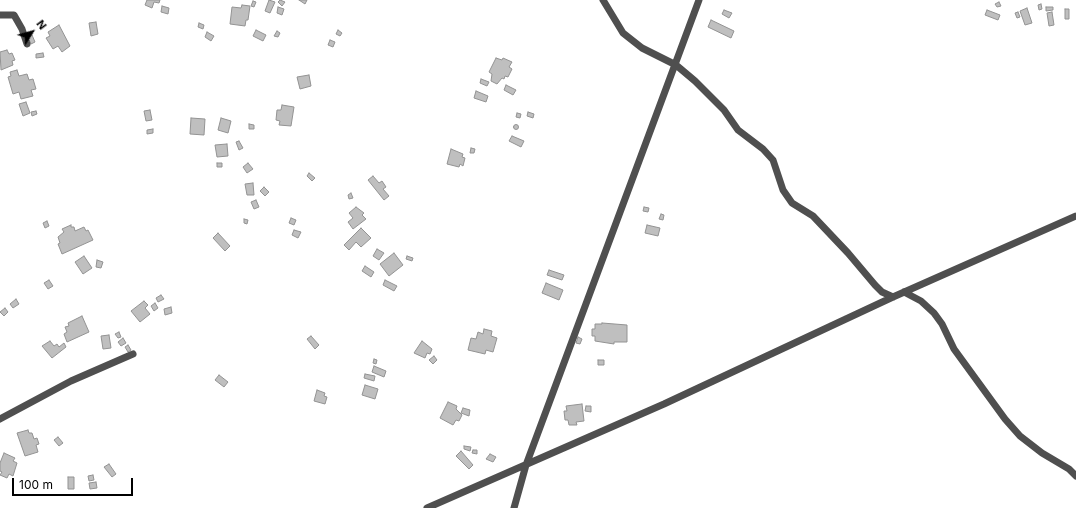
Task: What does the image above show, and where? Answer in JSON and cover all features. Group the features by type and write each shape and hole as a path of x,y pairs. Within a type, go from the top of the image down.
{"street":[{"path":"603,0 622,34 642,48 676,65 716,101 738,130 756,142 768,154 775,164 784,190 792,203 813,216 848,253 875,285 882,292 893,297"},
{"path":"514,508 526,465 699,0"},
{"path":"0,15 14,15 28,44"},
{"path":"427,508 664,404 893,297 1076,216"},
{"path":"904,292 921,301 934,313 942,324 954,349 1005,419 1020,436 1042,453 1069,469 1076,476"},
{"path":"0,419 71,381 133,354"}],"building":[{"path":"147,0 160,0 159,3 154,2 152,8 145,5"},
{"path":"269,0 275,2 270,13 265,11"},
{"path":"280,0 285,2 282,6 278,2"},
{"path":"299,0 307,0 305,4"},
{"path":"253,1 256,2 254,7 251,6"},
{"path":"999,2 1001,6 997,7 995,4"},
{"path":"1041,4 1042,9 1039,10 1038,5"},
{"path":"242,5 250,6 248,20 246,20 245,26 230,24 232,7 241,8"},
{"path":"162,6 169,8 168,14 161,12"},
{"path":"278,7 284,9 282,15 277,13"},
{"path":"1046,7 1053,7 1053,10 1046,11"},
{"path":"1027,8 1032,23 1025,25 1020,11"},
{"path":"1065,9 1069,9 1069,19 1065,19"},
{"path":"724,10 732,13 729,18 722,14"},
{"path":"987,10 1000,15 998,20 985,15"},
{"path":"1018,12 1020,17 1017,18 1015,13"},
{"path":"1052,12 1054,25 1049,26 1047,13"},
{"path":"711,20 734,31 731,38 708,27"},
{"path":"96,22 98,34 91,36 89,23"},
{"path":"199,23 204,25 203,29 198,27"},
{"path":"59,25 70,46 62,52 58,46 53,49 46,38 50,36 48,32"},
{"path":"256,30 266,35 263,41 253,36"},
{"path":"338,30 342,33 340,36 336,34"},
{"path":"277,31 280,33 278,37 274,36"},
{"path":"207,32 214,36 211,41 205,37"},
{"path":"32,35 35,42 31,44 28,37"},
{"path":"330,40 335,42 333,47 328,45"},
{"path":"7,50 9,54 12,53 15,60 12,61 13,65 1,70 0,52"},
{"path":"43,53 44,57 36,58 36,54"},
{"path":"496,58 502,60 503,58 512,62 509,67 512,69 508,77 505,76 504,79 502,78 497,84 491,81 492,74 489,72"},
{"path":"17,70 19,76 27,74 29,80 33,79 36,89 31,90 33,96 21,99 19,92 13,94 8,77 11,76 10,72"},
{"path":"309,75 311,86 300,89 297,77"},
{"path":"481,79 489,82 487,86 480,83"},
{"path":"506,85 516,90 513,95 504,90"},
{"path":"476,91 488,96 486,102 474,98"},
{"path":"26,102 30,113 23,116 19,104"},
{"path":"282,105 294,107 291,126 279,125 280,121 276,120 277,110 281,110"},
{"path":"150,110 152,120 146,121 144,111"},
{"path":"36,111 37,114 32,116 31,112"},
{"path":"528,112 534,114 533,118 527,116"},
{"path":"517,113 521,114 520,118 516,117"},
{"path":"191,118 205,119 204,135 190,134"},
{"path":"221,118 231,121 228,133 218,130"},
{"path":"249,124 254,125 254,129 249,129"},
{"path":"516,124 519,127 516,130 513,127"},
{"path":"153,129 153,133 147,134 147,130"},
{"path":"512,136 524,141 521,147 509,141"},
{"path":"239,141 243,148 239,150 236,142"},
{"path":"227,144 228,156 217,157 215,145"},
{"path":"471,148 475,149 474,153 470,153"},
{"path":"451,149 463,154 462,157 465,158 463,166 460,164 459,167 447,164"},
{"path":"217,163 222,163 222,167 217,167"},
{"path":"248,163 253,169 247,173 243,167"},
{"path":"309,173 315,178 312,181 307,176"},
{"path":"373,176 379,183 382,181 386,187 383,189 389,196 384,200 368,180"},
{"path":"253,183 254,195 247,195 245,184"},
{"path":"264,187 269,192 265,196 260,191"},
{"path":"351,193 353,198 349,199 348,195"},
{"path":"256,200 259,207 254,209 251,202"},
{"path":"356,207 364,213 362,215 366,219 353,229 348,222 353,218 349,213"},
{"path":"644,207 649,208 648,212 643,211"},
{"path":"661,214 664,215 663,220 659,219"},
{"path":"291,218 296,220 294,225 289,223"},
{"path":"244,219 248,220 247,224 244,223"},
{"path":"47,221 49,226 45,228 43,223"},
{"path":"71,225 71,227 74,227 75,231 84,227 86,231 88,230 93,240 62,254 58,244 60,243 58,237 64,232 62,229"},
{"path":"647,225 660,228 658,236 645,233"},
{"path":"361,228 371,238 361,247 356,242 349,250 344,245"},
{"path":"294,230 301,232 298,238 292,235"},
{"path":"218,233 230,246 225,251 213,238"},
{"path":"377,249 384,253 379,260 373,256"},
{"path":"394,253 403,265 389,276 380,264"},
{"path":"84,256 92,268 83,274 75,262"},
{"path":"407,256 413,258 412,261 406,259"},
{"path":"97,260 103,262 101,268 96,267"},
{"path":"365,266 374,272 371,277 362,271"},
{"path":"549,270 564,275 562,280 547,275"},
{"path":"49,280 53,286 48,289 44,283"},
{"path":"385,280 397,286 394,291 383,285"},
{"path":"546,283 563,290 559,300 542,293"},
{"path":"161,295 164,299 158,302 156,298"},
{"path":"16,299 19,304 13,308 10,304"},
{"path":"144,301 148,305 145,308 150,314 140,322 131,311"},
{"path":"155,303 158,308 154,311 151,306"},
{"path":"171,307 172,313 165,315 164,309"},
{"path":"5,308 8,312 4,316 0,312"},
{"path":"82,316 89,332 67,342 64,334 67,332 65,327 69,326 68,323"},
{"path":"602,323 627,325 627,342 614,342 614,344 595,341 595,336 592,336 592,329 595,329 595,324"},
{"path":"484,329 492,331 491,336 497,338 493,352 486,350 485,354 468,350 471,338 476,339 478,332 483,334"},
{"path":"119,332 121,337 118,338 115,334"},
{"path":"109,335 111,348 103,349 101,336"},
{"path":"311,336 319,345 315,349 307,339"},
{"path":"578,337 582,339 580,344 576,343"},
{"path":"123,338 126,343 121,346 118,342"},
{"path":"50,341 54,346 57,344 59,347 64,343 66,347 52,358 42,346"},
{"path":"422,341 432,349 430,354 427,353 425,358 414,353"},
{"path":"128,345 131,350 128,352 125,347"},
{"path":"434,356 437,360 433,364 429,360"},
{"path":"374,359 377,360 376,364 373,363"},
{"path":"598,360 604,360 604,365 598,365"},
{"path":"374,366 386,371 384,377 372,372"},
{"path":"365,374 375,376 374,381 364,378"},
{"path":"219,375 228,382 224,387 215,380"},
{"path":"365,385 378,389 375,399 362,395"},
{"path":"317,390 325,393 324,396 327,397 325,404 314,401"},
{"path":"448,402 457,406 456,409 462,415 459,421 456,420 453,425 440,418"},
{"path":"582,404 584,421 576,422 577,425 569,425 568,420 565,420 564,411 567,411 566,406"},
{"path":"586,406 591,406 591,412 585,411"},
{"path":"463,408 470,410 469,416 461,413"},
{"path":"28,430 29,433 32,433 34,439 37,438 39,444 36,445 38,452 25,456 17,433"},
{"path":"58,437 63,443 59,446 54,440"},
{"path":"464,446 471,447 470,451 464,449"},
{"path":"473,450 477,450 477,454 472,453"},
{"path":"461,451 473,465 469,469 456,456"},
{"path":"4,453 15,458 13,461 17,463 13,476 9,474 7,478 0,475 2,472 0,471 0,463"},
{"path":"490,454 496,457 493,462 486,459"},
{"path":"109,464 116,474 112,477 104,467"},
{"path":"93,475 94,480 89,481 88,476"},
{"path":"68,477 74,477 74,489 68,489"},
{"path":"96,482 97,488 90,489 89,483"}]}
